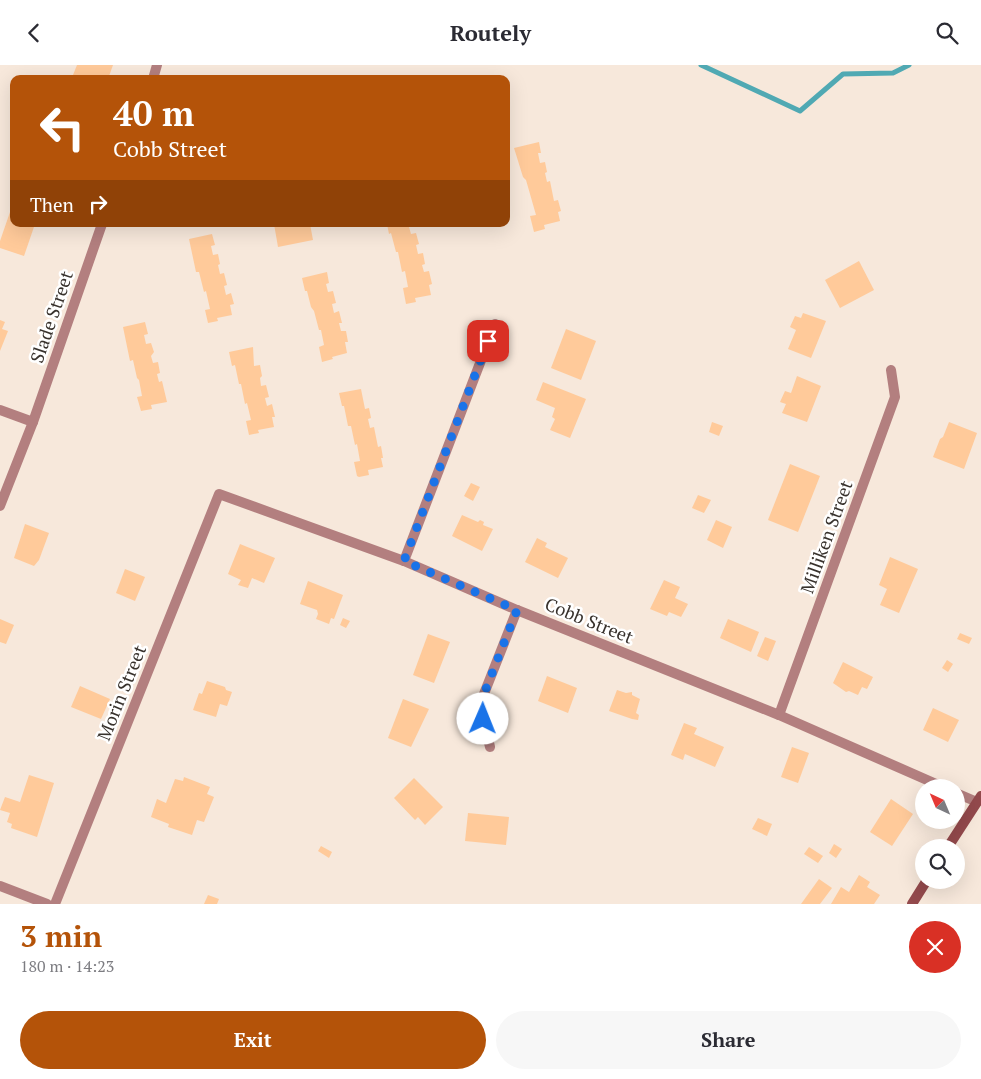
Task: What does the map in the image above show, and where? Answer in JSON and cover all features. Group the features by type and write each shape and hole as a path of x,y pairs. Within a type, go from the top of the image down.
{"main road":[{"path":"953,839 979,799"},
{"path":"912,904 921,889"}],"street":[{"name":"Slade Street","path":"0,506 33,422 101,227"},
{"path":"404,561 495,324"},
{"name":"Milliken Street","path":"779,715 895,397 891,370"},
{"path":"0,410 33,422"},
{"name":"Cobb Street","path":"219,494 404,561 517,610 779,715 925,779"},
{"name":"Morin Street","path":"55,904 219,494"},
{"path":"490,747 480,704 517,610"},
{"path":"965,795 979,799"},
{"path":"0,886 47,904"}],"building":[{"path":"77,65 113,65 109,75 73,75"},
{"path":"539,142 541,153 538,153 540,163 545,162 547,182 550,181 554,201 558,200 561,211 558,212 560,221 544,225 545,229 534,232 530,216 536,215 514,148"},
{"path":"10,212 10,227 34,227 24,256 0,248 0,241"},
{"path":"275,227 311,227 313,240 278,247"},
{"path":"388,227 409,227 411,234 416,233 419,244 416,245 418,254 423,253 425,264 422,265 424,272 429,271 432,284 429,285 431,295 415,298 416,302 406,304 403,288 408,287 405,271 402,272 398,252 396,252 391,233 389,234"},
{"path":"212,234 215,245 211,246 213,255 218,254 220,274 224,273 227,285 224,286 226,295 231,293 234,304 230,305 232,315 217,318 218,321 208,323 205,310 210,309 206,291 204,292 199,272 196,272 189,239"},
{"path":"859,261 874,290 840,308 825,280"},
{"path":"327,272 329,283 326,284 328,292 333,291 336,303 332,304 334,313 339,311 342,323 339,323 341,331 346,331 348,342 345,342 347,353 322,362 319,347 324,345 321,330 319,330 302,278"},
{"path":"803,313 826,321 811,358 788,349 796,330 790,327 795,316 801,318"},
{"path":"0,320 5,322 2,329 8,331 0,351"},
{"path":"145,322 148,334 144,335 146,344 151,343 154,352 151,356 153,363 158,362 160,373 157,374 159,382 162,381 167,402 151,405 152,409 141,411 137,397 142,396 139,380 133,360 130,361 123,327"},
{"path":"566,329 596,341 581,380 551,368"},
{"path":"253,347 254,366 260,365 261,386 266,385 269,397 265,398 267,406 272,404 275,417 272,417 274,427 258,430 259,433 249,435 246,421 251,420 247,403 245,404 241,384 239,384 235,365 232,366 229,352"},
{"path":"797,376 821,386 807,422 782,413 786,404 780,402 785,391 791,393"},
{"path":"543,382 586,399 570,438 550,430 555,419 552,417 555,408 536,400"},
{"path":"361,389 365,409 369,408 371,418 368,419 370,428 374,427 378,447 381,446 383,467 368,470 369,475 359,477 357,476 354,462 360,461 357,444 355,445 351,426 348,426 339,393"},
{"path":"712,422 723,426 719,436 709,432"},
{"path":"949,422 977,433 964,469 933,457"},
{"path":"790,464 820,476 798,532 768,520"},
{"path":"471,483 480,487 473,501 464,496"},
{"path":"698,495 711,500 704,513 692,508"},
{"path":"462,515 478,522 480,520 484,522 483,525 493,529 482,551 452,536"},
{"path":"716,520 732,527 723,548 707,540"},
{"path":"25,524 49,533 39,560 34,566 14,558"},
{"path":"537,538 547,543 545,547 568,558 558,578 525,562"},
{"path":"240,544 275,558 264,583 252,578 248,588 238,585 241,580 228,574"},
{"path":"890,557 918,569 899,613 880,605 887,589 879,585"},
{"path":"125,569 145,577 135,601 116,593"},
{"path":"664,580 680,587 675,598 688,604 681,617 669,612 667,616 650,609"},
{"path":"308,581 343,595 334,619 331,618 329,624 316,619 317,610 300,604"},
{"path":"343,618 350,621 346,628 340,625"},
{"path":"0,619 14,625 6,644 0,642"},
{"path":"728,619 759,632 751,652 720,638"},
{"path":"960,633 972,638 969,644 957,639"},
{"path":"428,634 450,642 434,683 413,675"},
{"path":"765,637 776,641 768,661 757,656"},
{"path":"947,660 953,664 948,672 942,668"},
{"path":"843,662 873,677 867,689 862,687 858,695 849,691 846,692 833,683"},
{"path":"547,676 577,688 568,713 538,701"},
{"path":"207,681 225,687 226,690 232,692 227,706 220,704 216,717 193,710 199,693 202,694"},
{"path":"80,686 110,699 101,719 71,707"},
{"path":"617,690 626,693 632,692 632,695 640,699 636,713 639,715 638,720 609,711"},
{"path":"403,699 429,709 411,747 388,738"},
{"path":"933,708 959,720 948,742 923,730"},
{"path":"684,723 697,728 694,734 724,747 715,767 685,754 683,760 671,755"},
{"path":"792,747 809,753 798,783 781,777"},
{"path":"29,775 54,783 37,837 11,828 12,824 7,822 10,813 0,810 5,797 20,802"},
{"path":"184,777 210,787 207,794 214,797 204,822 197,820 192,835 168,827 169,824 151,817 157,799 166,803 175,779 183,781"},
{"path":"414,778 443,807 425,825 418,817 415,820 394,798"},
{"path":"891,799 913,814 892,846 870,832"},
{"path":"468,813 509,817 506,845 465,841"},
{"path":"758,818 772,824 767,836 752,829"},
{"path":"834,844 842,849 836,858 829,853"},
{"path":"321,846 332,852 329,858 318,851"},
{"path":"809,847 823,856 818,863 804,854"},
{"path":"859,875 870,882 867,887 880,895 874,904 831,904 841,887 849,892"},
{"path":"819,879 832,888 820,904 801,904"},
{"path":"208,895 219,899 217,904 204,904"}],"waterway":[{"path":"701,65 800,111 843,74 893,73 909,65"}],"route":[{"path":"483,719 480,704 517,610 404,561 488,341"}]}
